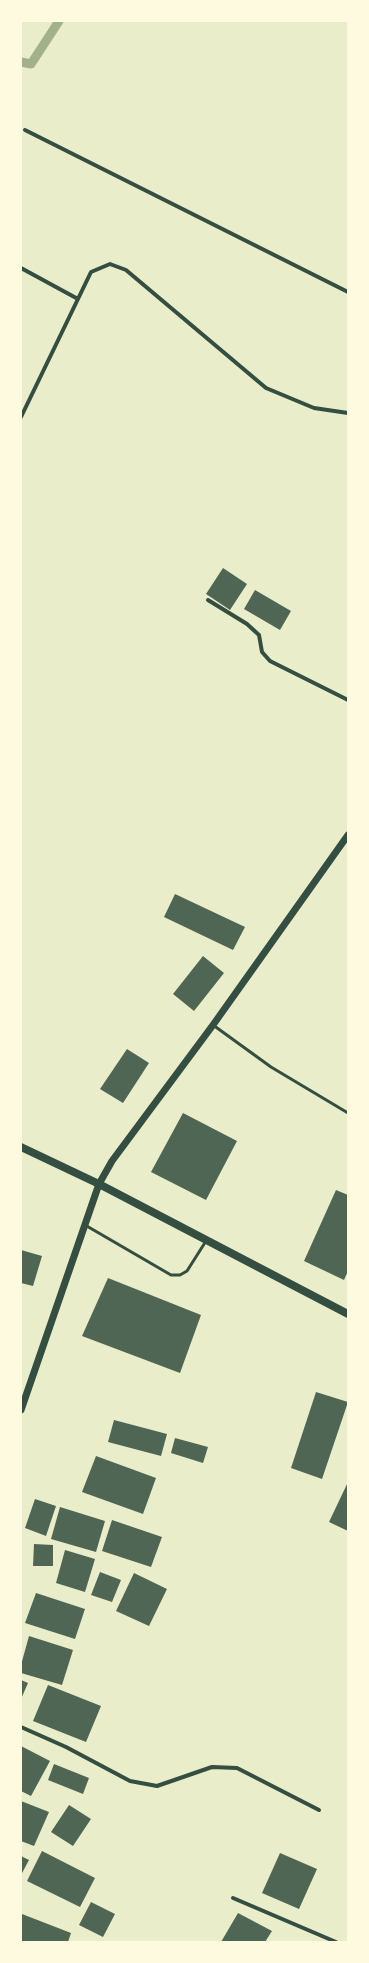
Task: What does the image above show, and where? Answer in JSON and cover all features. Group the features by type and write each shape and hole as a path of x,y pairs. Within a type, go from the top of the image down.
{"main road":[{"path":"21,1146 99,1184 348,1314"}],"street":[{"path":"25,130 348,292"},
{"path":"21,417 91,272 110,264 126,270 266,388 314,408 348,413"},
{"path":"21,268 78,299"},
{"path":"208,600 247,624 259,635 262,652 270,661 348,700"},
{"path":"21,1410 99,1184 112,1161 213,1025 348,835"},
{"path":"21,1727 66,1747 130,1781 157,1786 212,1767 237,1768 319,1810"},
{"path":"233,1898 336,1942"}],"lane":[{"path":"213,1025 272,1067 348,1113"},
{"path":"85,1224 171,1275 180,1276 187,1271 206,1241"}],"building":[{"path":"223,568 247,584 230,610 206,594"},
{"path":"255,590 291,611 280,630 244,609"},
{"path":"175,894 245,927 233,950 164,917"},
{"path":"203,956 224,973 194,1011 173,994"},
{"path":"127,1049 149,1063 123,1103 100,1089"},
{"path":"183,1113 237,1141 206,1200 151,1172"},
{"path":"336,1190 348,1195 348,1271 344,1280 304,1261"},
{"path":"21,1250 42,1256 33,1286 21,1283"},
{"path":"108,1278 201,1315 180,1373 82,1336"},
{"path":"316,1392 348,1402 322,1479 291,1468"},
{"path":"114,1420 167,1434 161,1456 108,1442"},
{"path":"175,1438 208,1447 203,1463 171,1453"},
{"path":"96,1456 156,1478 143,1514 82,1492"},
{"path":"348,1482 348,1531 329,1522"},
{"path":"35,1499 56,1506 46,1536 25,1528"},
{"path":"60,1507 105,1521 96,1552 51,1539"},
{"path":"112,1520 162,1537 151,1567 102,1551"},
{"path":"34,1544 53,1545 53,1566 33,1566"},
{"path":"65,1550 95,1559 85,1592 56,1583"},
{"path":"100,1572 121,1580 112,1602 91,1595"},
{"path":"134,1573 167,1589 149,1626 116,1611"},
{"path":"36,1593 85,1609 75,1639 25,1623"},
{"path":"29,1636 73,1650 62,1685 21,1673 21,1665"},
{"path":"21,1680 28,1683 21,1699"},
{"path":"48,1685 101,1706 86,1742 33,1721"},
{"path":"21,1746 50,1761 31,1796 21,1791"},
{"path":"54,1764 89,1778 83,1794 48,1780"},
{"path":"21,1801 49,1812 34,1846 21,1841"},
{"path":"69,1805 91,1819 73,1846 51,1832"},
{"path":"42,1851 95,1878 80,1907 27,1881"},
{"path":"280,1853 317,1869 299,1909 262,1893"},
{"path":"21,1856 29,1860 21,1875"},
{"path":"91,1902 115,1914 103,1937 79,1925"},
{"path":"238,1913 272,1931 265,1942 221,1942"},
{"path":"22,1914 71,1933 68,1942 21,1942"}],"waterway":[{"path":"21,62 31,64 59,21"}]}
